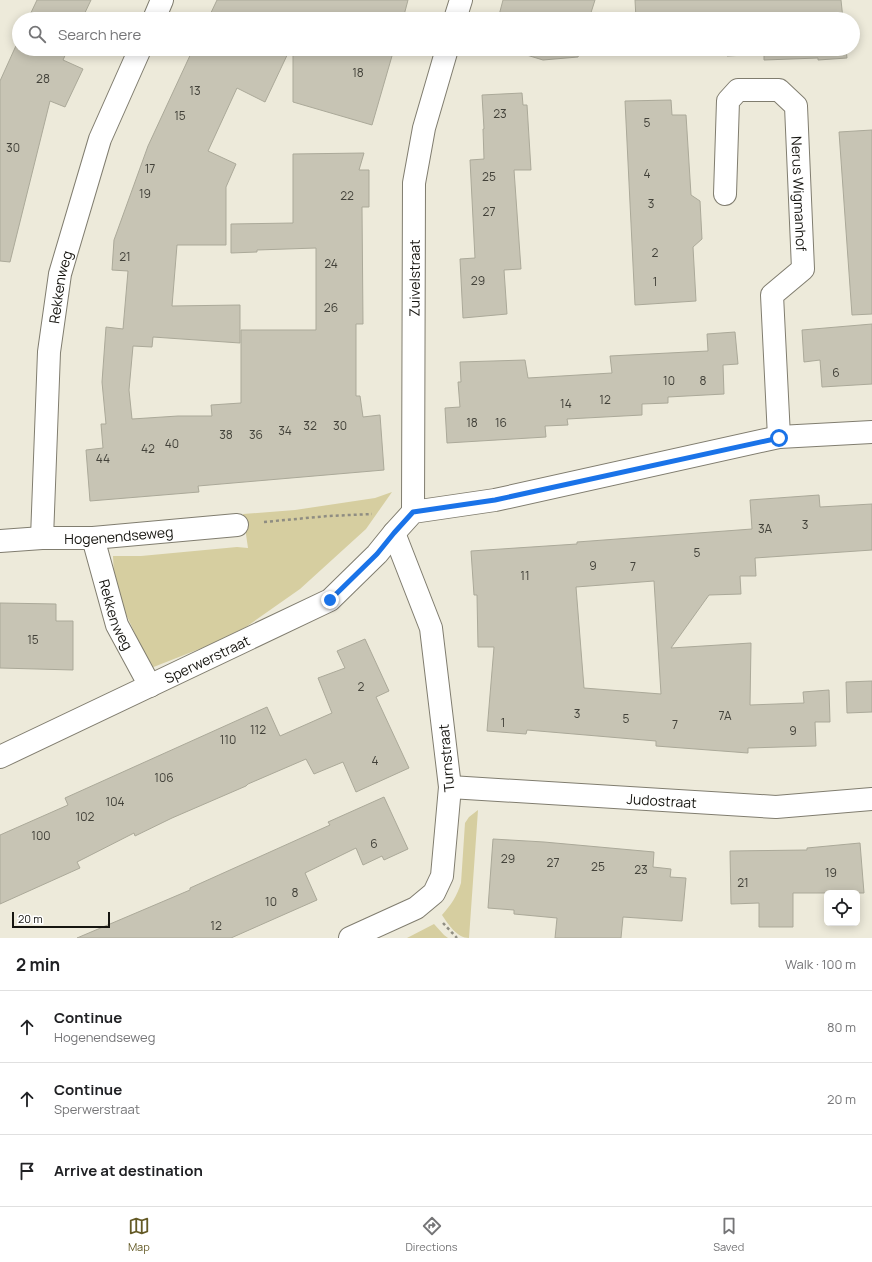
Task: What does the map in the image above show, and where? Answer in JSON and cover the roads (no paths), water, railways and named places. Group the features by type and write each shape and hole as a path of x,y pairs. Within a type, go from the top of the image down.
{"street":[{"path":"157,12 162,0"},
{"path":"457,12 460,0"},
{"name":"Rekkenweg","path":"42,538 49,352 60,274 100,139 137,56"},
{"name":"Zuivelstraat","path":"413,512 414,183 424,128 445,56"},
{"name":"Nerus Wigmanhof","path":"725,194 728,101 738,90 779,90 796,106 803,269 772,295 779,438"},
{"path":"394,533 413,512 495,500 779,438 872,432"},
{"name":"Hogenendseweg","path":"0,541 42,538 93,538 237,525"},
{"name":"Sperwerstraat","path":"0,757 330,600 377,554 394,533"},
{"name":"Turnstraat","path":"350,938 416,908 434,893 442,876 450,787 431,628 394,533"},
{"name":"Rekkenweg","path":"93,538 117,625 150,686"},
{"name":"Judostraat","path":"450,787 776,807 872,799"}]}
